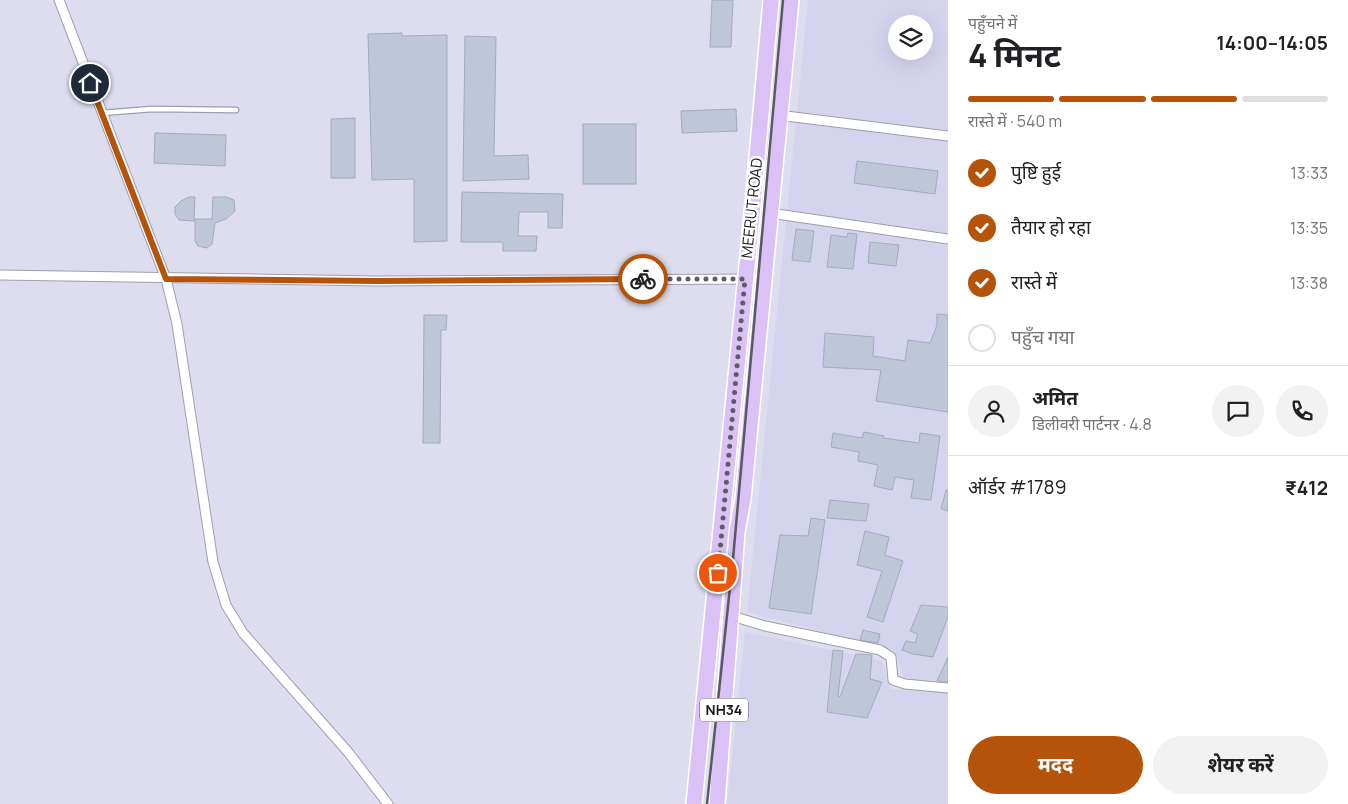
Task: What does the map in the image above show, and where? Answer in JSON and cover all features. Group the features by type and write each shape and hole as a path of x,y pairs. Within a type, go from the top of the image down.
{"highway":[{"name":"MEERUT ROAD","path":"694,804 771,0"},
{"name":"MEERUT ROAD","path":"717,804 737,532 743,499 778,115 791,0"},
{"path":"768,27 788,28"}],"street":[{"path":"59,0 166,279 177,324 213,562 226,605 243,633 348,752 388,804"},
{"path":"778,115 948,136"},
{"path":"770,213 948,239"},
{"path":"0,275 377,281 764,279"},
{"path":"732,616 765,626 880,650 892,657 892,680 905,684 948,688"}],"lane":[{"path":"102,113 152,109 236,110"}],"shaded area":[{"path":"808,0 948,0 948,682 904,678 894,650 747,612"},
{"path":"745,632 882,661 891,689 948,693 948,804 727,804"}],"building":[{"path":"712,0 733,0 731,47 710,47"},
{"path":"402,33 402,36 447,35 447,241 414,242 414,179 372,180 368,34"},
{"path":"465,36 496,37 494,156 528,155 529,179 463,181"},
{"path":"736,109 737,131 682,133 681,111"},
{"path":"355,118 355,178 331,178 331,119"},
{"path":"583,124 636,124 636,184 583,184"},
{"path":"155,133 226,135 225,166 154,163"},
{"path":"857,161 938,171 935,194 854,183"},
{"path":"462,192 563,194 562,228 548,228 548,212 519,212 518,236 537,236 536,251 503,251 503,242 461,242"},
{"path":"189,197 195,197 194,221 179,220 175,214 175,207"},
{"path":"213,197 226,197 234,200 235,211 226,219 215,223 212,244 207,248 198,246 195,241 195,219 212,219"},
{"path":"796,229 814,231 810,262 792,260"},
{"path":"848,233 857,234 853,269 827,267 831,235 847,237"},
{"path":"870,242 899,245 896,266 868,263"},
{"path":"937,314 948,315 948,412 876,401 881,370 823,367 825,333 874,337 873,356 905,361 908,340 930,343 937,325"},
{"path":"424,315 447,315 446,330 441,330 440,443 423,443"},
{"path":"864,432 884,436 883,438 919,443 920,433 940,436 931,500 911,498 914,480 895,477 892,490 874,486 878,465 858,461 859,452 831,447 833,433 862,438"},
{"path":"946,490 948,490 948,511 941,509"},
{"path":"830,500 869,504 866,521 827,518"},
{"path":"811,518 825,520 811,614 769,608 780,535 808,536"},
{"path":"865,531 889,537 885,555 903,561 883,622 867,617 882,571 857,565"},
{"path":"921,605 948,607 948,617 933,657 902,650 906,641 915,643 918,634 910,631"},
{"path":"863,630 880,634 878,643 860,640"},
{"path":"833,650 843,651 838,696 840,697 856,654 872,655 870,679 882,682 867,718 827,712"},
{"path":"948,657 948,682 937,681"}],"railway":[{"path":"707,804 733,559 783,0"}],"way so far":[{"path":"643,279 745,279 718,573"}],"route":[{"path":"90,83 166,279 377,281 643,279"}]}
